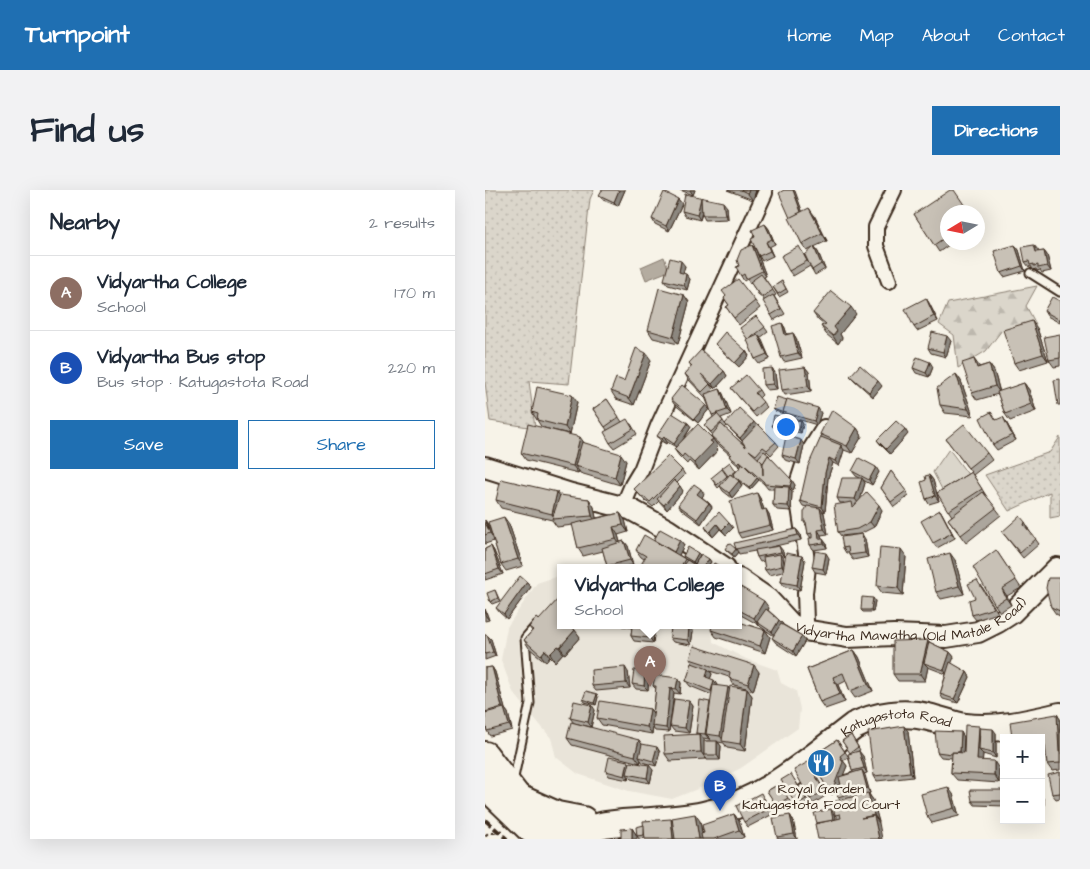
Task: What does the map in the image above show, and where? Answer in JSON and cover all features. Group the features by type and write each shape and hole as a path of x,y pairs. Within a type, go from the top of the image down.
{"highway":[{"name":"Katugastota Road","path":"485,783 530,829 584,831 605,825 689,818 713,813 737,804 756,796 792,773 854,726 885,716 920,715 976,727 1028,723 1060,716"},
{"name":"Katugastota Road","path":"485,755 515,794 557,815 605,825"},
{"path":"515,794 552,831"}],"street":[{"path":"889,281 876,246 876,227 894,190"},
{"path":"623,506 765,194"},
{"path":"804,630 806,621 805,592 807,567 796,487 806,456 824,427"},
{"path":"485,466 571,494 623,506 669,530 719,564"},
{"name":"Vidyartha Mawatha (Old Matale Road)","path":"742,581 768,599 791,624 804,630 847,636 946,637 978,632 990,628 1012,613 1059,568"}],"lane":[{"path":"1029,273 1060,292"},
{"path":"515,794 530,703 525,638 543,618"}],"shaded area":[{"path":"664,257 669,271 646,280 641,267"},
{"path":"557,576 557,629 712,629 713,642 746,659 777,670 781,683 796,691 800,709 798,728 741,768 710,784 672,799 629,791 578,774 556,757 551,738 513,692 501,660 507,627 537,583"}],"green space":[{"path":"485,190 594,190 590,199 569,384 529,381 535,428 490,421 485,382"},
{"path":"1037,286 1026,306 1036,324 1013,336 1002,330 986,351 958,368 954,335 939,324 948,303"},
{"path":"1060,437 1060,516 1050,518 1050,492 1009,511 985,475 1050,452"},
{"path":"949,449 972,480 945,495 933,472"}],"building":[{"path":"602,190 619,190 614,202 599,195"},
{"path":"784,190 793,190 801,212 790,218 779,193"},
{"path":"950,190 954,190 964,205 940,205 940,241 934,245 914,214"},
{"path":"664,192 678,199 666,226 652,219"},
{"path":"685,194 723,202 725,215 702,215 701,198 697,215 682,211"},
{"path":"809,208 822,233 802,244 789,218"},
{"path":"765,224 772,239 766,242 770,251 759,256 751,239 755,237 752,230"},
{"path":"752,245 762,271 746,279 744,274 741,276 736,267 739,266 737,260 741,250"},
{"path":"1015,245 1022,266 1001,273 994,251"},
{"path":"1034,245 1036,252 1044,251 1047,266 1038,268 1038,265 1030,265 1029,261 1025,262 1022,247"},
{"path":"799,246 807,261 789,271 781,256"},
{"path":"814,247 821,264 812,270 805,255"},
{"path":"670,258 681,261 679,272 686,274 684,285 664,280"},
{"path":"761,274 773,290 762,297 750,282"},
{"path":"738,279 755,301 734,318 726,307 729,305 722,291"},
{"path":"782,281 786,289 778,294 773,287"},
{"path":"659,288 684,295 673,337 648,330"},
{"path":"831,291 851,307 834,327 837,331 833,336 821,326 826,324 813,313"},
{"path":"773,295 781,309 771,315 763,301"},
{"path":"1052,297 1060,301 1060,320 1044,311"},
{"path":"926,298 934,316 914,327 905,309"},
{"path":"756,316 765,327 748,340 740,328"},
{"path":"1032,321 1043,354 1014,363 1003,330"},
{"path":"782,323 785,335 793,333 798,353 781,357 772,326"},
{"path":"725,332 746,351 735,363 715,344"},
{"path":"932,332 947,336 943,352 928,348"},
{"path":"1060,334 1060,358 1049,360 1044,337"},
{"path":"758,335 767,354 755,359 747,340"},
{"path":"636,348 646,353 629,398 611,391 616,378 624,381"},
{"path":"701,350 724,371 712,384 701,374 710,384 702,392 685,374 692,366 689,363"},
{"path":"917,357 930,362 926,373 913,368"},
{"path":"974,359 977,368 989,364 995,386 972,393 962,363"},
{"path":"860,365 878,381 869,392 850,376"},
{"path":"805,367 808,386 782,390 779,370"},
{"path":"772,368 773,384 763,385 762,369"},
{"path":"956,374 968,409 940,405 937,388"},
{"path":"746,375 759,390 755,393 763,402 752,412 731,388"},
{"path":"1060,379 1060,405 1058,405 1054,380"},
{"path":"1024,383 1031,404 1005,414 997,392"},
{"path":"682,385 706,405 694,419 671,399"},
{"path":"537,387 572,395 565,427 537,420 538,414 532,412"},
{"path":"720,389 727,410 712,415 705,394"},
{"path":"777,397 787,400 784,413 773,409"},
{"path":"607,399 619,417 605,427 593,409"},
{"path":"787,399 818,408 814,421 783,412"},
{"path":"739,408 754,422 740,438 725,424"},
{"path":"832,410 857,428 847,446 820,434"},
{"path":"991,412 996,420 1003,417 1012,435 993,445 980,418"},
{"path":"672,413 688,423 674,444 664,437 662,439 657,436"},
{"path":"717,414 723,421 711,432 704,425"},
{"path":"774,415 801,421 799,430 772,425"},
{"path":"627,419 633,429 610,443 604,432"},
{"path":"896,421 905,429 886,449 877,440"},
{"path":"528,424 580,437 573,466 521,453"},
{"path":"698,424 713,439 710,441 713,443 694,463 684,454 682,457 674,449"},
{"path":"721,424 746,447 742,441 758,424 776,442 767,450 763,447 756,455 749,450 762,462 763,475 763,463 768,455 792,480 790,486 764,484 740,461 738,463 729,456 731,454 711,436"},
{"path":"964,424 987,453 968,468 946,439"},
{"path":"786,436 801,440 796,459 782,455"},
{"path":"821,437 841,445 835,461 829,458 825,473 822,507 800,501 808,466"},
{"path":"582,442 621,454 615,477 575,466"},
{"path":"764,451 770,456 768,455 763,463 758,458"},
{"path":"668,456 682,470 650,502 634,489"},
{"path":"859,458 876,467 869,480 852,471"},
{"path":"730,462 736,471 728,476 722,468"},
{"path":"743,464 757,478 749,488 733,475"},
{"path":"722,469 727,476 717,485 711,478"},
{"path":"891,471 906,491 891,502 881,488"},
{"path":"971,472 982,489 948,511 937,493"},
{"path":"730,474 739,481 729,493 720,486"},
{"path":"929,475 935,496 926,499 921,482 926,480 925,476"},
{"path":"842,478 862,478 855,499 837,498"},
{"path":"501,479 557,492 552,514 496,500"},
{"path":"674,480 680,486 664,505 657,499"},
{"path":"694,484 701,489 697,494 709,503 697,519 678,505"},
{"path":"774,486 789,487 788,506 773,505"},
{"path":"867,492 879,505 870,522 857,529 838,532 834,505 852,502 853,507"},
{"path":"983,492 996,508 961,535 948,519"},
{"path":"757,493 762,510 766,509 770,525 738,533 730,501"},
{"path":"560,495 589,499 592,516 552,519"},
{"path":"807,506 820,508 824,529 818,530 819,539 823,539 824,543 810,545 809,538 812,538 812,533 808,534 806,522 804,522 804,512"},
{"path":"940,510 952,533 933,543 921,521"},
{"path":"719,512 729,523 722,530 717,524 710,532 705,527"},
{"path":"620,513 623,525 613,527 616,539 578,548 572,524"},
{"path":"1020,516 1025,522 1024,525 1036,539 1020,553 1002,532"},
{"path":"504,517 518,559 501,564 488,522"},
{"path":"485,522 490,533 485,535"},
{"path":"660,529 680,540 674,552 654,540"},
{"path":"796,529 798,535 736,549 734,543"},
{"path":"862,534 865,553 849,555 848,547 843,548 841,537"},
{"path":"644,535 685,559 682,564 641,564 646,556 636,550"},
{"path":"624,541 630,560 606,564 602,548"},
{"path":"729,543 736,549 732,554 725,549"},
{"path":"491,546 499,569 485,574 485,549"},
{"path":"779,546 781,552 757,557 755,550"},
{"path":"688,547 698,553 693,562 683,556"},
{"path":"880,547 901,549 898,588 877,586"},
{"path":"996,550 1016,580 1002,589 1006,598 995,605 973,567"},
{"path":"815,551 826,553 823,569 812,567"},
{"path":"786,553 802,556 797,585 781,582"},
{"path":"950,553 959,586 936,592 928,559"},
{"path":"701,554 709,559 705,564 695,564"},
{"path":"780,554 782,566 765,570 763,557"},
{"path":"687,560 693,564 684,564"},
{"path":"520,576 527,582 504,614 496,608"},
{"path":"1048,578 1060,578 1060,611 1051,607 1046,588"},
{"path":"977,580 994,608 972,615 969,600 975,598 968,584"},
{"path":"742,588 764,601 754,618 742,612"},
{"path":"495,590 498,598 490,602 487,593"},
{"path":"862,597 873,598 871,610 861,610"},
{"path":"557,600 557,629 575,630 560,647 558,646 550,654 545,650 541,655 524,640 533,630 529,627 536,618 539,620"},
{"path":"766,609 779,620 772,632 757,622"},
{"path":"742,623 765,630 760,646 711,630 742,629"},
{"path":"781,624 802,636 793,651 772,638"},
{"path":"632,629 651,629 650,638 631,636"},
{"path":"671,629 689,629 688,640 670,638"},
{"path":"485,635 487,635 493,652 485,654"},
{"path":"928,640 920,674 893,674 893,641"},
{"path":"929,642 950,652 944,670 924,663"},
{"path":"694,646 754,665 748,684 729,678 730,672 690,659"},
{"path":"854,650 868,684 850,691 843,673 833,677 840,694 820,702 807,669"},
{"path":"950,662 967,672 954,699 940,694"},
{"path":"692,663 708,669 706,677 714,680 711,691 686,681"},
{"path":"492,667 502,707 485,712 485,668"},
{"path":"625,667 626,683 592,686 591,670"},
{"path":"634,670 645,670 644,686 632,684"},
{"path":"655,675 678,678 676,689 670,688 666,728 652,726 656,686 653,686"},
{"path":"713,685 728,687 720,736 706,734"},
{"path":"730,686 747,689 740,744 722,741"},
{"path":"586,691 597,694 594,703 583,699"},
{"path":"674,699 689,701 685,728 670,726"},
{"path":"700,700 710,702 705,734 696,733"},
{"path":"574,701 592,705 588,722 570,718"},
{"path":"600,701 650,709 647,727 597,718"},
{"path":"504,708 509,725 487,731 485,713"},
{"path":"1057,714 1060,763 1047,764 1045,734 1012,734 1010,722"},
{"path":"571,722 639,740 635,756 567,738"},
{"path":"965,725 979,726 977,760 994,761 994,775 951,773 952,752 964,753"},
{"path":"904,726 910,772 874,776 868,732"},
{"path":"980,728 993,729 993,753 979,750"},
{"path":"935,731 961,732 960,751 952,752 952,754 937,752"},
{"path":"700,734 701,752 665,754 664,736"},
{"path":"851,735 858,747 850,753 842,741"},
{"path":"837,740 845,752 840,756 843,762 834,786 829,790 818,773 830,763 828,764 819,752"},
{"path":"704,741 717,741 717,755 704,755"},
{"path":"642,744 657,747 653,761 639,757"},
{"path":"859,751 864,768 852,771 848,754"},
{"path":"609,757 628,761 625,776 606,771"},
{"path":"630,762 649,765 647,778 627,774"},
{"path":"808,762 824,791 810,799 794,770"},
{"path":"862,770 867,788 838,797 835,786 841,785 839,777"},
{"path":"1060,772 1060,793 1052,794 1048,775"},
{"path":"791,774 806,799 796,805 781,780"},
{"path":"779,784 788,798 776,805 767,791"},
{"path":"948,787 954,808 927,816 921,794"},
{"path":"970,790 1000,790 1000,801 972,801"},
{"path":"761,793 769,809 744,822 736,806"},
{"path":"868,793 874,815 861,818 874,816 879,839 818,839 815,824 841,818 840,814 835,815 832,802"},
{"path":"831,809 833,820 817,823 814,813"},
{"path":"695,814 699,839 675,839 672,818"},
{"path":"734,814 739,830 714,839 702,839 701,834 704,833 702,825"},
{"path":"790,815 794,834 777,837 773,818"},
{"path":"671,819 673,839 645,839 643,821"},
{"path":"644,825 644,835 637,836 636,827"},
{"path":"632,828 632,839 608,839 621,838 621,829"}],"railway":[{"path":"485,820 507,839"}],"place":[{"name":"Vidyartha College","path":"650,687"},
{"name":"Royal Garden Katugastota Food Court","path":"821,763"},
{"name":"Vidyartha Bus stop","path":"720,811"}]}
